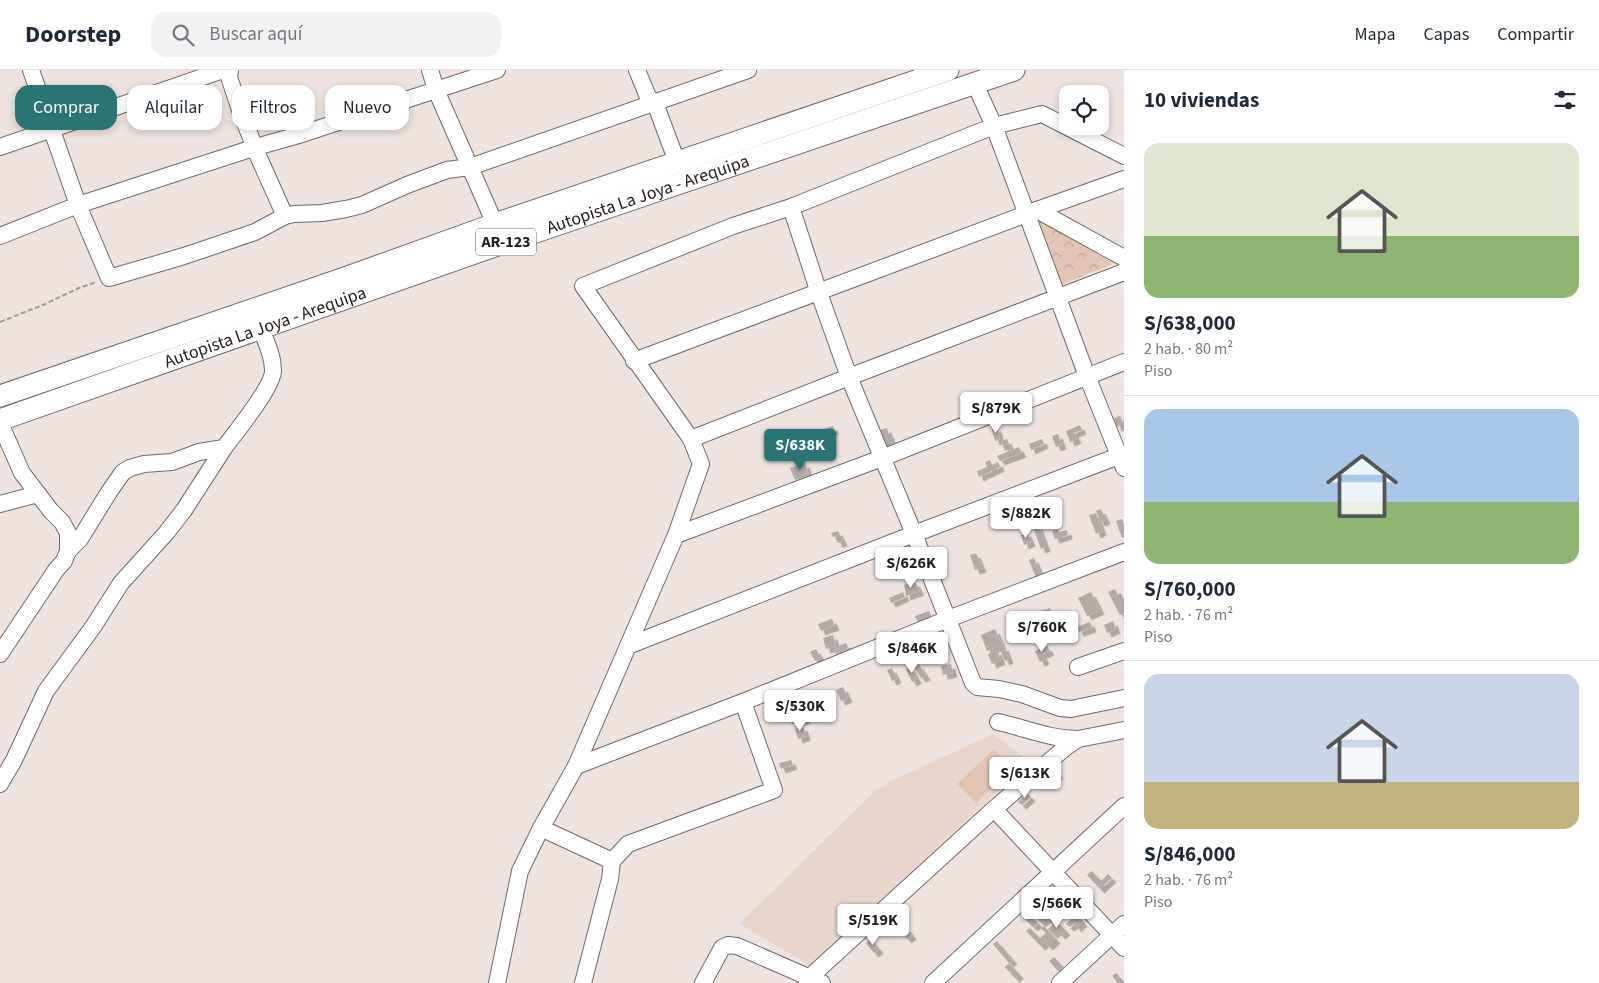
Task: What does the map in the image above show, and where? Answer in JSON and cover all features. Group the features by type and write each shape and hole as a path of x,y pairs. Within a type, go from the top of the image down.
{"main road":[{"name":"Autopista La Joya - Arequipa","path":"0,396 336,281 495,224 948,70"},
{"name":"Autopista La Joya - Arequipa","path":"0,421 515,239 1014,70"}],"street":[{"path":"31,70 36,85"},
{"path":"117,107 223,70"},
{"path":"230,70 229,77 241,112 285,216"},
{"path":"430,70 436,90 495,224"},
{"path":"0,236 78,205 497,70"},
{"path":"636,70 648,97 654,103 677,162"},
{"path":"0,148 51,130 78,205 109,278 184,256 255,232 285,216 346,209 362,205 438,173 470,167 748,70"},
{"path":"630,645 914,534 1122,460 1087,376 1058,298 1032,212 975,84"},
{"path":"497,983 520,871 541,828 576,766 630,645 676,535 700,464 691,439 634,361 583,286 733,226 791,207 994,126 1042,114 1124,156"},
{"path":"634,361 1124,179"},
{"path":"791,207 849,377 973,683 977,687 1012,691 1066,709 1124,698"},
{"path":"1032,212 1124,258"},
{"path":"691,439 1124,272"},
{"path":"0,784 14,760 46,691 93,627 121,583 168,532 184,510 272,379 271,353 261,329"},
{"path":"676,535 882,458 1124,362"},
{"path":"0,421 22,473 66,527 69,537 68,551 64,561 56,570 1,655"},
{"path":"68,551 80,539 123,472 144,464 172,462 199,452 224,448"},
{"path":"0,504 38,494"},
{"path":"576,766 743,702 948,619 1124,552"},
{"path":"1078,667 1124,651"},
{"path":"583,983 610,879 612,861 628,844 774,790 743,702"},
{"path":"998,722 1050,737 1078,738 1124,730"},
{"path":"703,983 722,948 728,945 737,946 813,981 994,809 1078,738"},
{"path":"933,983 1124,806"},
{"path":"994,809 1053,872 1118,930 1124,948"},
{"path":"541,828 612,861"},
{"path":"1060,983 1118,930"}],"path":[{"path":"0,322 46,304 78,288 109,278"}],"shaded area":[{"path":"993,734 1029,761 811,966 739,924 875,791 893,780"}],"green space":[{"path":"1038,218 1114,264 1062,284"},
{"path":"994,749 1012,768 976,803 957,784"}],"building":[{"path":"1120,416 1123,424 1117,427 1114,418"},
{"path":"1080,425 1082,430 1074,433 1077,439 1070,442 1066,431"},
{"path":"833,426 834,430 812,439 810,434"},
{"path":"997,427 1000,439 995,441 992,429"},
{"path":"887,428 890,439 894,438 896,445 884,448 879,430"},
{"path":"1058,434 1062,445 1056,447 1052,436"},
{"path":"1007,439 1011,449 1005,451 1001,441"},
{"path":"1042,439 1044,444 1031,450 1029,444"},
{"path":"1019,447 1022,453 1000,461 997,456"},
{"path":"990,460 992,465 998,462 1000,467 979,477 977,471 987,467 985,462"},
{"path":"805,463 809,475 795,480 790,468"},
{"path":"1101,509 1106,520 1100,522 1096,511"},
{"path":"1096,513 1102,531 1096,534 1089,515"},
{"path":"1122,519 1124,537 1122,538 1116,521"},
{"path":"1038,525 1046,547 1041,549 1033,527"},
{"path":"1058,529 1059,532 1067,530 1068,535 1055,539 1052,531"},
{"path":"838,531 843,542 838,543 835,536 833,537 831,533"},
{"path":"1027,532 1031,542 1024,545 1021,535"},
{"path":"976,553 982,568 975,570 970,555"},
{"path":"1034,558 1041,576 1036,578 1029,560"},
{"path":"915,582 920,591 906,596 904,585"},
{"path":"1115,589 1118,595 1121,593 1124,599 1124,614 1120,615 1108,592"},
{"path":"903,592 905,597 891,603 889,598"},
{"path":"1091,592 1100,610 1087,616 1078,598"},
{"path":"1050,608 1053,618 1040,623 1036,613"},
{"path":"929,611 932,618 918,623 915,616"},
{"path":"1056,618 1059,626 1044,632 1041,624"},
{"path":"832,619 835,626 821,631 818,624"},
{"path":"1113,621 1116,629 1107,633 1104,625"},
{"path":"1090,622 1092,628 1079,632 1077,627"},
{"path":"995,629 1002,645 987,651 981,635"},
{"path":"833,635 836,646 826,649 823,638"},
{"path":"846,643 848,648 836,654 834,648"},
{"path":"1004,646 1009,659 1005,661 999,648"},
{"path":"1047,646 1050,651 1042,654 1045,660 1040,662 1035,651"},
{"path":"816,649 821,658 815,661 810,652"},
{"path":"997,650 1001,660 992,664 988,654"},
{"path":"919,664 926,676 921,678 914,667"},
{"path":"951,664 953,673 943,675 941,666"},
{"path":"911,667 917,679 912,682 906,669"},
{"path":"892,668 897,679 892,681 887,670"},
{"path":"843,687 848,698 841,701 836,690"},
{"path":"801,704 806,719 792,724 787,709"},
{"path":"803,726 806,736 798,739 795,729"},
{"path":"791,760 793,765 781,769 779,763"},
{"path":"1051,766 1059,774 1047,785 1039,777"},
{"path":"1027,793 1031,797 1022,805 1018,802"},
{"path":"1092,871 1101,881 1108,874 1112,878 1100,889 1087,875"},
{"path":"1040,903 1055,920 1051,923 1047,918 1041,923 1030,911"},
{"path":"1076,914 1083,922 1077,928 1074,924 1070,927 1066,924"},
{"path":"1031,916 1038,923 1033,927 1026,920"},
{"path":"1057,921 1066,931 1061,935 1057,931 1053,934 1048,929"},
{"path":"1044,926 1056,939 1048,946 1045,942 1041,946 1026,931 1030,928 1040,938 1046,933 1041,929"},
{"path":"906,927 912,935 907,939 901,931"},
{"path":"871,939 879,949 874,953 866,943"},
{"path":"997,941 1013,960 1009,963 993,944"},
{"path":"1054,957 1063,967 1058,971 1049,961"},
{"path":"1009,963 1019,974 1015,978 1005,967"},
{"path":"1116,973 1124,983 1118,983 1112,976"}]}
